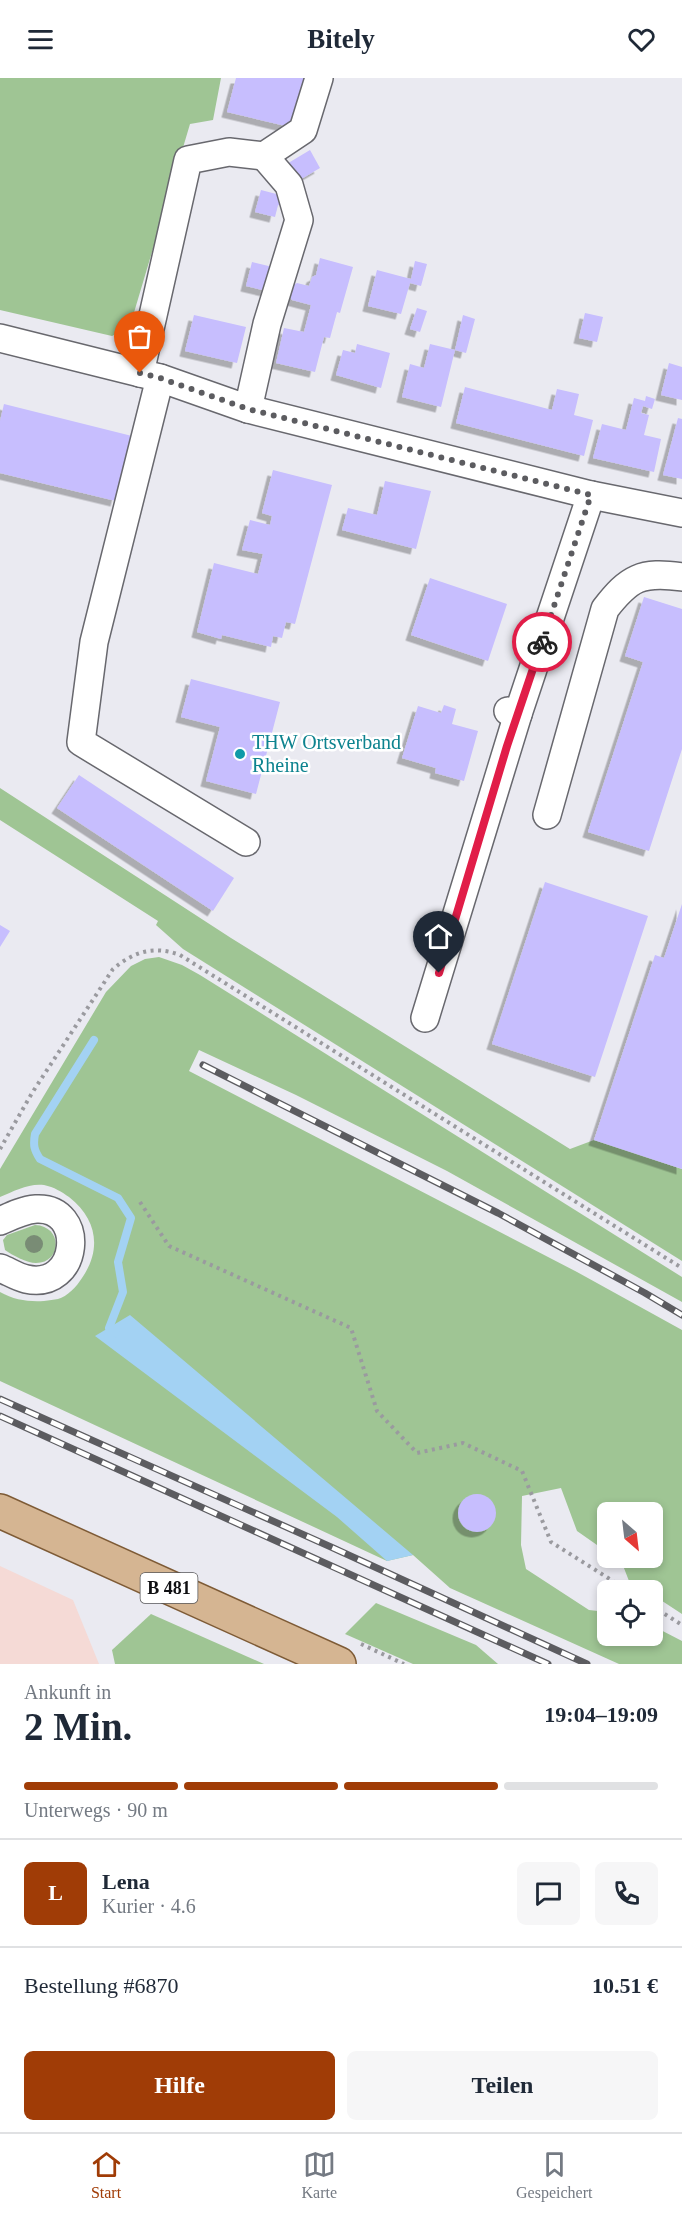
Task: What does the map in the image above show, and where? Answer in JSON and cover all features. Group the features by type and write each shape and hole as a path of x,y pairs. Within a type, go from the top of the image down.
{"main road":[{"name":"B 481","path":"0,1512 339,1664"}],"street":[{"path":"246,842 81,742 94,642 150,376 188,160 229,152 264,156 303,130 319,78"},
{"path":"248,409 267,324 299,220 288,184 264,156"},
{"path":"0,338 150,376 248,409 591,495 682,513"},
{"path":"425,1018 513,713 591,495"},
{"path":"547,815 605,609 621,589 634,579 668,575 682,577"},
{"path":"0,1221 37,1209 54,1212 66,1223 71,1239 70,1256 62,1270 46,1278 27,1279 0,1268"}],"path":[{"path":"0,1149 32,1092 113,969 138,952 167,950 180,955 682,1268"},
{"path":"140,1202 169,1246 351,1328 377,1411 417,1453 463,1443 522,1471 551,1542 611,1580"},
{"path":"663,1613 682,1625"}],"shaded area":[{"path":"0,1566 73,1600 99,1664 0,1664"}],"green space":[{"path":"0,78 221,78 213,120 190,124 130,326 123,330 122,334 112,336 0,310"},
{"path":"0,788 231,938 570,1149 594,1140 682,1169 682,1261 183,949 156,925 158,921 0,820"},
{"path":"159,957 182,965 200,975 682,1277 682,1302 447,1171 296,1095 199,1050 189,1071 577,1272 682,1330 682,1614 663,1602 663,1580 629,1580 624,1568 663,1568 663,1502 597,1502 597,1545 577,1531 561,1488 522,1496 521,1545 526,1569 589,1610 597,1611 597,1646 663,1646 663,1631 682,1641 682,1664 619,1664 450,1588 413,1555 387,1561 0,1381 0,1292 27,1301 44,1301 65,1296 72,1291 88,1267 92,1256 94,1235 86,1215 78,1206 69,1197 51,1187 33,1185 0,1197 0,1169 106,992 131,966 145,959"},
{"path":"35,1225 51,1231 54,1237 56,1244 51,1257 45,1261 32,1263 5,1250 3,1240 7,1235"},
{"path":"376,1603 476,1645 498,1664 413,1664 345,1634"},
{"path":"151,1614 264,1664 115,1664 112,1650"}],"water":[{"path":"130,1315 413,1555 387,1561 337,1517 95,1336"}],"building":[{"path":"236,78 307,78 294,128 227,112"},
{"path":"310,150 320,168 296,182 285,165"},
{"path":"261,190 284,196 281,206 278,205 275,217 255,212"},
{"path":"320,258 353,267 340,313 337,312 330,338 324,337 315,372 276,363 284,328 304,332 311,305 292,300 290,297 293,285 297,283 309,286 312,277 316,275"},
{"path":"415,261 427,264 421,286 410,283 401,314 368,306 377,270 411,279"},
{"path":"252,262 277,268 271,292 246,286"},
{"path":"417,308 427,311 420,332 410,329"},
{"path":"585,313 603,317 597,342 579,338"},
{"path":"194,315 246,327 237,363 185,351"},
{"path":"463,315 475,319 466,353 455,350"},
{"path":"357,344 390,353 381,388 336,375 343,350 355,353"},
{"path":"430,344 455,350 441,407 402,397 410,364 424,368"},
{"path":"669,363 682,367 682,400 661,395"},
{"path":"465,387 552,410 557,389 579,394 574,415 593,420 584,456 456,423"},
{"path":"646,396 655,399 652,409 643,406 641,413 649,415 644,435 661,439 654,472 593,458 602,424 626,430 634,398 645,401"},
{"path":"4,404 132,436 116,501 0,473 0,421"},
{"path":"678,418 682,419 682,479 663,475"},
{"path":"273,470 332,485 295,624 286,622 282,638 273,636 271,647 222,635 221,639 197,632 214,563 258,574 263,554 242,550 250,520 270,525 272,516 262,513"},
{"path":"385,481 431,491 416,549 342,530 348,508 377,515"},
{"path":"430,578 507,604 488,661 411,635"},
{"path":"644,597 682,609 682,749 649,851 588,832 643,662 625,656"},
{"name":"THW Ortsverband Rheine","path":"191,679 280,702 256,794 206,781 220,727 181,717"},
{"path":"444,705 456,709 452,724 478,731 464,781 435,773 436,768 402,758 418,706 441,713"},
{"path":"79,775 234,878 213,911 57,808"},
{"path":"545,882 648,916 595,1077 492,1044"},
{"path":"682,904 682,1169 594,1140 655,955 664,958"},
{"path":"0,925 10,931 0,947"},
{"path":"477,1494 490,1500 496,1513 490,1526 477,1532 464,1526 458,1513 464,1500"}],"waterway":[{"path":"94,1040 35,1134 34,1144 40,1159 118,1198 131,1218 118,1262 123,1292 109,1328 116,1333"}],"railway":[{"path":"203,1065 498,1213 682,1315"},
{"path":"0,1399 587,1664"},
{"path":"0,1416 548,1664"}],"way so far":[{"path":"140,373 248,409 591,495 542,642"}],"place":[{"name":"THW Ortsverband Rheine","path":"240,754"}],"route":[{"path":"439,973 507,746 542,642"}]}
